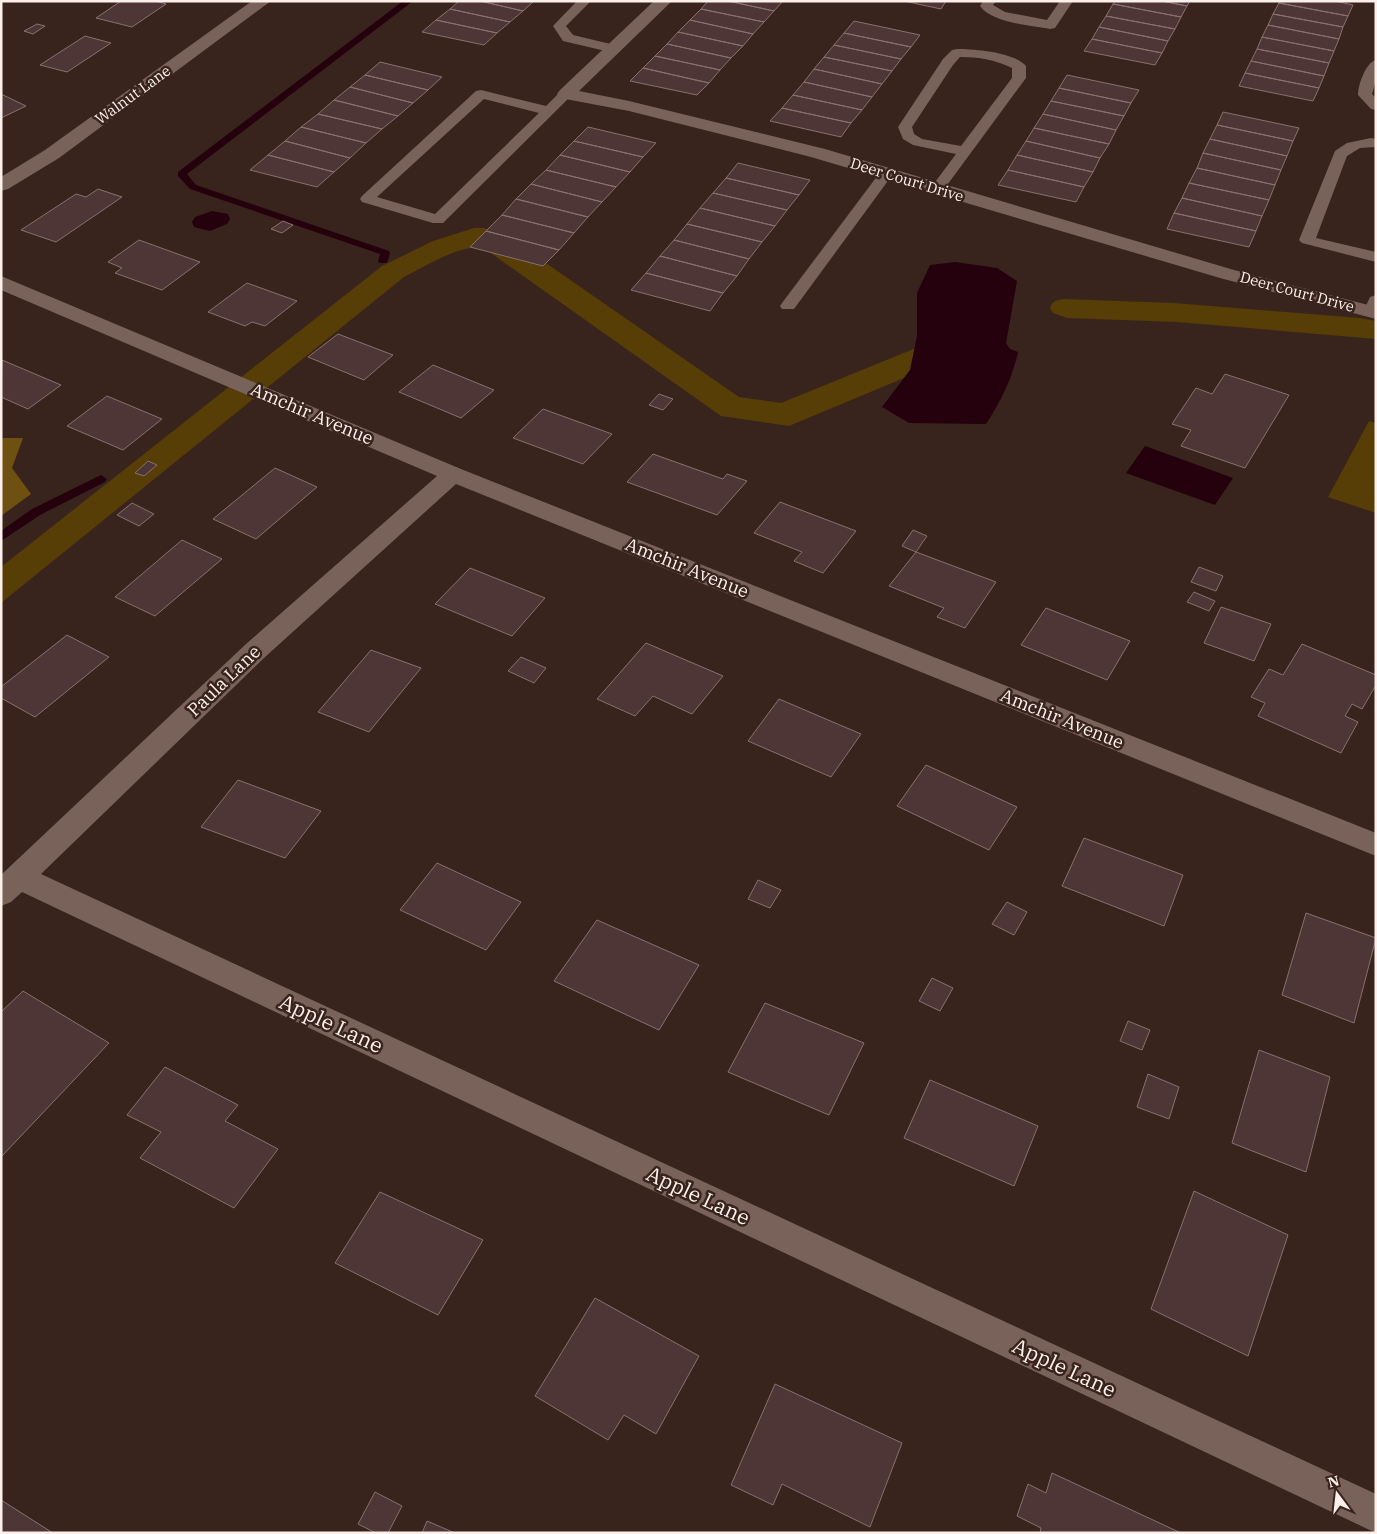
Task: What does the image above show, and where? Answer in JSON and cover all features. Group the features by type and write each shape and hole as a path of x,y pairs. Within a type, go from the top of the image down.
{"street":[{"name":"Walnut Lane","path":"1,185 52,154 263,1"},
{"path":"566,94 664,1"},
{"name":"Deer Court Drive","path":"566,94 690,120 818,153 1218,271 1374,308"},
{"name":"Amchir Avenue","path":"1,282 453,474 1376,845"},
{"name":"Paula Lane","path":"10,886 255,651 453,474"},
{"name":"Apple Lane","path":"10,886 1376,1514"}],"lane":[{"path":"585,1 559,26 568,38 614,49"},
{"path":"990,1 986,6 994,12 1050,24 1067,1"},
{"path":"937,189 1019,78 1019,66 1008,60 982,53 957,53 948,62 904,127 908,136 918,142 964,151"},
{"path":"1376,64 1365,89 1365,95 1376,106"},
{"path":"549,111 481,94 367,199 438,220 549,111 566,94"},
{"path":"1376,143 1358,144 1348,147 1340,154 1307,240 1376,257"},
{"path":"788,306 886,174"}],"shaded area":[{"path":"212,211 228,214 230,219 227,224 210,231 194,227 192,222 195,217"},
{"path":"474,228 484,228 507,236 739,397 781,403 938,339 959,355 789,426 721,416 485,249 466,249 455,252 404,277 1,603 1,567 382,266 433,241"},
{"path":"955,262 997,268 1017,281 1006,343 1010,349 1018,352 1016,362 1005,389 986,424 909,423 882,407 910,370 917,336 917,293 930,265"},
{"path":"1064,299 1174,303 1360,318 1376,321 1376,339 1177,322 1067,318 1053,313 1050,308 1055,301"},
{"path":"1369,421 1376,423 1376,513 1328,497"},
{"path":"1,438 23,438 12,468 31,494 1,516"},
{"path":"1145,446 1233,478 1215,505 1126,473"}],"building":[{"path":"121,1 155,1 166,4 132,27 96,18"},
{"path":"459,1 480,1 523,11 510,22 450,9"},
{"path":"480,1 534,1 523,11"},
{"path":"708,1 728,1 774,11 764,22 701,9"},
{"path":"728,1 783,1 774,11"},
{"path":"904,1 946,1 941,9"},
{"path":"1115,1 1162,1 1187,6 1181,17 1113,4"},
{"path":"1162,1 1190,1 1187,6"},
{"path":"1279,1 1335,1 1353,5 1348,16 1279,3"},
{"path":"1279,3 1348,16 1343,27 1273,14"},
{"path":"1113,4 1181,17 1175,29 1106,16"},
{"path":"450,9 510,22 497,33 436,20"},
{"path":"701,9 764,22 753,34 690,20"},
{"path":"1273,14 1343,27 1339,39 1268,25"},
{"path":"1106,16 1175,29 1168,41 1099,27"},
{"path":"436,20 497,33 484,45 422,32"},
{"path":"690,20 753,34 743,46 678,32"},
{"path":"854,21 920,35 911,47 844,33"},
{"path":"37,24 45,26 33,34 24,31"},
{"path":"1268,25 1339,39 1334,51 1262,37"},
{"path":"1099,27 1168,41 1162,53 1092,39"},
{"path":"678,32 743,46 731,58 667,44"},
{"path":"844,33 911,47 901,59 834,45"},
{"path":"85,36 111,43 67,72 40,65"},
{"path":"1262,37 1334,51 1329,63 1257,49"},
{"path":"1092,39 1162,53 1155,65 1084,51"},
{"path":"667,44 731,58 720,70 655,56"},
{"path":"834,45 901,59 892,71 824,57"},
{"path":"1257,49 1329,63 1324,76 1251,61"},
{"path":"655,56 720,70 709,83 643,68"},
{"path":"824,57 892,71 882,84 814,69"},
{"path":"1251,61 1324,76 1319,88 1245,73"},
{"path":"380,62 442,77 428,90 365,75"},
{"path":"643,68 709,83 697,95 630,81"},
{"path":"814,69 882,84 872,97 804,82"},
{"path":"1245,73 1319,88 1313,101 1239,86"},
{"path":"365,75 428,90 413,103 350,87"},
{"path":"1067,75 1139,90 1131,103 1059,88"},
{"path":"804,82 872,97 862,110 793,95"},
{"path":"350,87 413,103 398,116 334,100"},
{"path":"1059,88 1131,103 1124,116 1051,101"},
{"path":"1,94 26,106 1,118"},
{"path":"793,95 862,110 851,123 782,108"},
{"path":"334,100 398,116 382,129 318,114"},
{"path":"1051,101 1124,116 1116,130 1043,114"},
{"path":"782,108 851,123 841,137 770,121"},
{"path":"1223,112 1299,128 1293,141 1217,125"},
{"path":"318,114 382,129 366,143 301,127"},
{"path":"1043,114 1116,130 1109,144 1034,128"},
{"path":"1217,125 1293,141 1287,156 1210,139"},
{"path":"301,127 366,143 350,158 285,141"},
{"path":"588,127 656,143 643,157 574,141"},
{"path":"1034,128 1109,144 1100,158 1026,141"},
{"path":"1210,139 1287,156 1281,170 1203,153"},
{"path":"285,141 350,158 334,172 268,155"},
{"path":"574,141 643,157 630,172 560,155"},
{"path":"1026,141 1100,158 1093,172 1017,155"},
{"path":"1203,153 1281,170 1275,185 1197,168"},
{"path":"268,155 334,172 317,187 250,170"},
{"path":"560,155 630,172 616,187 546,170"},
{"path":"1017,155 1093,172 1084,187 1008,170"},
{"path":"738,163 810,180 799,195 726,178"},
{"path":"1197,168 1275,185 1269,200 1189,183"},
{"path":"546,170 616,187 602,202 531,184"},
{"path":"1008,170 1084,187 1076,202 998,185"},
{"path":"726,178 799,195 787,210 713,193"},
{"path":"1189,183 1269,200 1262,216 1182,198"},
{"path":"531,184 602,202 588,217 516,199"},
{"path":"98,189 122,197 56,242 21,230 76,194 86,197"},
{"path":"713,193 787,210 775,226 700,208"},
{"path":"1182,198 1262,216 1256,231 1174,213"},
{"path":"516,199 588,217 574,233 502,215"},
{"path":"700,208 775,226 762,242 687,224"},
{"path":"1174,213 1256,231 1249,247 1167,229"},
{"path":"502,215 574,233 559,250 486,231"},
{"path":"283,221 293,225 282,233 271,229"},
{"path":"687,224 762,242 749,259 674,240"},
{"path":"486,231 559,250 543,266 470,247"},
{"path":"139,240 200,262 162,290 115,273 122,268 108,262"},
{"path":"674,240 749,259 737,276 660,256"},
{"path":"660,256 737,276 723,293 646,273"},
{"path":"646,273 723,293 710,311 631,290"},
{"path":"247,283 297,301 265,326 252,322 245,326 208,312"},
{"path":"338,334 393,355 364,380 308,357"},
{"path":"2,360 61,385 28,409 1,397"},
{"path":"433,365 494,390 461,418 399,392"},
{"path":"1225,374 1289,395 1245,468 1181,446 1191,430 1172,424 1196,388 1212,394"},
{"path":"659,394 673,399 663,410 649,405"},
{"path":"107,396 162,419 123,450 67,426"},
{"path":"543,409 612,434 583,464 513,438"},
{"path":"653,454 723,479 727,474 747,481 717,515 627,482"},
{"path":"148,461 157,465 144,476 135,473"},
{"path":"275,468 317,487 256,539 213,519"},
{"path":"780,502 856,531 823,573 794,561 802,552 754,533"},
{"path":"132,503 154,514 139,526 117,515"},
{"path":"913,530 927,536 916,552 902,546"},
{"path":"182,540 222,559 155,616 115,597"},
{"path":"916,552 996,582 965,628 937,617 944,608 889,586"},
{"path":"1199,567 1223,576 1216,591 1191,582"},
{"path":"470,568 545,598 512,636 435,604"},
{"path":"1194,592 1215,601 1209,611 1187,602"},
{"path":"1221,607 1271,624 1254,661 1204,643"},
{"path":"1046,608 1130,641 1107,680 1021,645"},
{"path":"67,635 109,657 35,717 1,698 1,687"},
{"path":"646,643 723,676 692,714 653,696 635,716 597,699"},
{"path":"1302,644 1376,675 1376,685 1362,709 1352,704 1345,716 1358,722 1341,753 1258,716 1265,703 1251,697 1269,669 1283,675"},
{"path":"371,650 421,668 369,732 318,712"},
{"path":"521,657 546,668 534,683 508,671"},
{"path":"779,699 861,734 831,777 748,741"},
{"path":"926,765 1017,807 989,850 897,806"},
{"path":"238,780 321,811 285,858 201,827"},
{"path":"1084,838 1183,875 1164,926 1062,886"},
{"path":"437,863 521,902 486,950 400,910"},
{"path":"758,880 781,890 770,908 748,899"},
{"path":"1007,902 1027,912 1014,935 992,924"},
{"path":"1306,913 1376,938 1354,1023 1282,995"},
{"path":"597,920 699,965 659,1030 554,981"},
{"path":"932,978 953,988 940,1011 919,1001"},
{"path":"23,991 109,1043 1,1157 1,1012"},
{"path":"765,1003 864,1043 829,1115 728,1072"},
{"path":"1128,1021 1150,1030 1142,1050 1120,1041"},
{"path":"1259,1050 1330,1077 1306,1172 1232,1143"},
{"path":"165,1067 238,1105 225,1121 278,1149 234,1208 140,1158 161,1132 127,1115"},
{"path":"1148,1074 1179,1087 1169,1119 1137,1107"},
{"path":"930,1080 1038,1126 1014,1186 904,1138"},
{"path":"1194,1191 1288,1235 1248,1356 1151,1309"},
{"path":"380,1192 483,1240 438,1315 335,1263"},
{"path":"595,1298 699,1356 656,1434 624,1415 608,1440 535,1396"},
{"path":"775,1384 902,1443 870,1527 782,1484 773,1505 731,1485"},
{"path":"1052,1473 1181,1533 1040,1533 1041,1528 1017,1516 1028,1484 1046,1493"},
{"path":"375,1492 402,1506 388,1533 376,1533 358,1524"},
{"path":"1,1500 53,1533 1,1533"},
{"path":"427,1521 455,1533 422,1533"}],"waterway":[{"path":"383,261 385,253 193,187 181,174 409,1"},
{"path":"1,537 36,512 101,479"}]}
